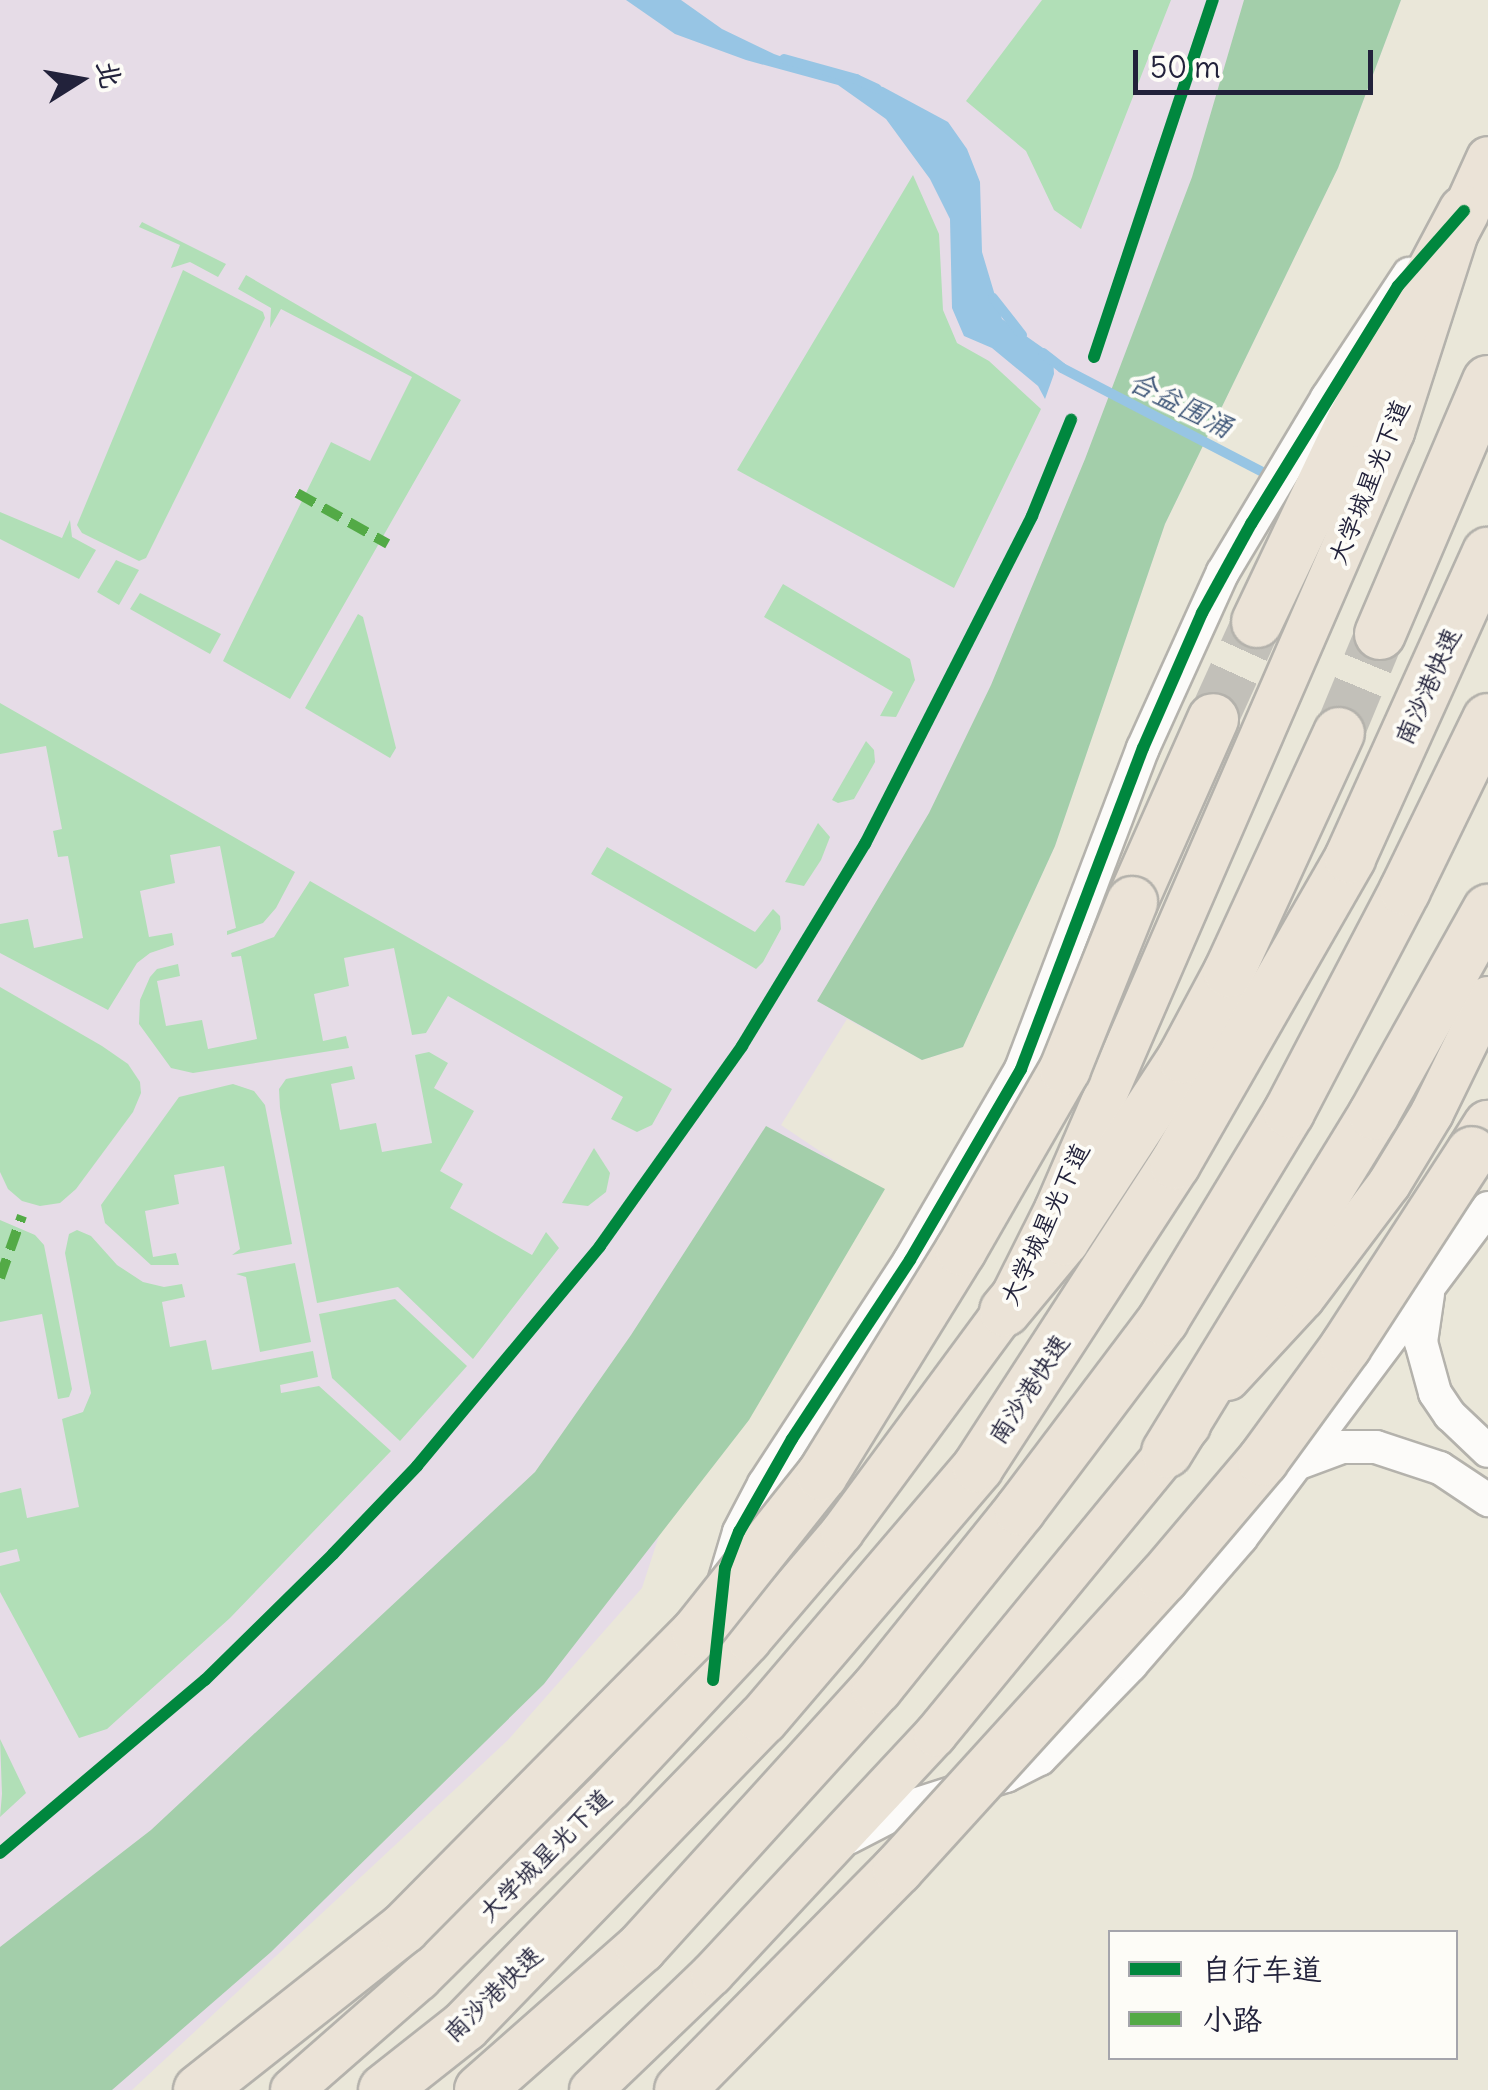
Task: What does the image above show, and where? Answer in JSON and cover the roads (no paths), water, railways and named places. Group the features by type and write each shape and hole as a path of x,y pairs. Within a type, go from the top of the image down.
{"highway":[{"path":"1257,622 1352,422 1464,210"},
{"path":"1380,634 1488,382"},
{"name":"南沙港快速","path":"384,2090 465,2026 762,1719 978,1467 1174,1164 1350,858 1488,553"},
{"path":"199,2090 417,1914 697,1632 822,1475 962,1250 1066,1068 1132,902 1213,719"},
{"path":"480,2090 641,1948 877,1688 1020,1510 1163,1320 1289,1112 1406,890 1488,719"},
{"path":"1004,1311 1064,1240 1183,1058 1270,887 1339,733"},
{"path":"1167,1452 1384,1098 1488,910"},
{"path":"680,2090 911,1855 1163,1578 1263,1460 1346,1346 1480,1139"}],"main road":[{"name":"大学城星光下道","path":"308,2081 419,1979 612,1788 713,1680 842,1532 1004,1311 1056,1209 1393,432 1464,210 1488,158"},
{"path":"591,2090 712,1974 836,1845 935,1734 1167,1452 1303,1298 1389,1184 1432,1113 1488,998"}],"street":[{"path":"713,1680 725,1568 738,1532 792,1439 910,1260 1021,1069 1143,748 1208,600 1398,286 1464,210"},
{"path":"836,1845 908,1807 1006,1776 1040,1759 1143,1651 1299,1464 1488,1208"},
{"path":"1428,1290 1421,1342 1425,1366 1450,1414 1488,1451"},
{"path":"1299,1464 1342,1446 1376,1447 1440,1468 1488,1500"}],"water":[{"path":"626,0 681,0 722,29 774,54 853,82 883,87 948,122 967,149 980,182 982,252 1002,319 1053,355 1054,374 1045,399 1038,386 992,348 964,336 952,308 950,219 930,179 886,119 838,85 746,60 675,34"}],"waterway":[{"name":"合益围涌","path":"784,59 856,79 877,89"},
{"name":"合益围涌","path":"993,298 1022,335"},
{"name":"合益围涌","path":"1043,353 1062,368 1261,471"}],"tunnel":[{"path":"1213,719 1257,622"},
{"path":"1339,733 1380,634"}]}
